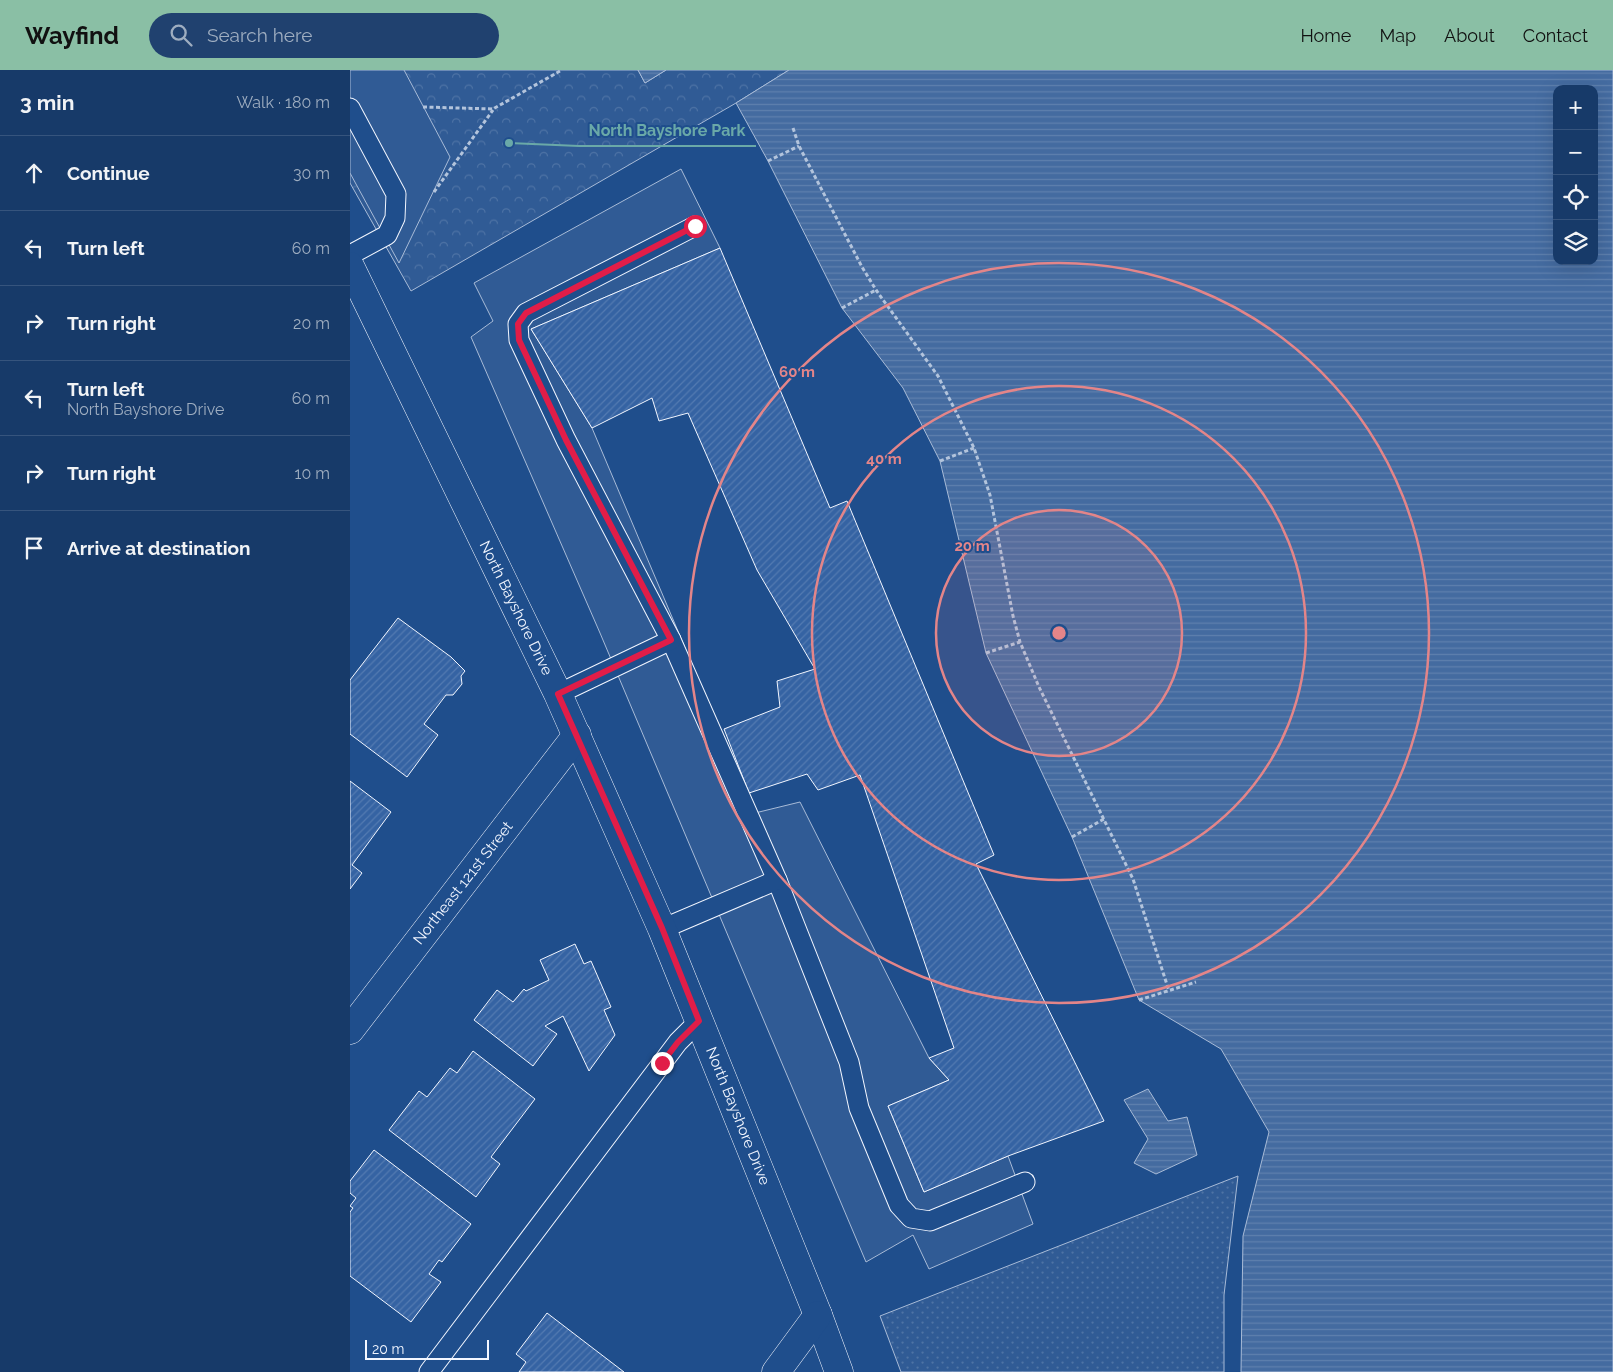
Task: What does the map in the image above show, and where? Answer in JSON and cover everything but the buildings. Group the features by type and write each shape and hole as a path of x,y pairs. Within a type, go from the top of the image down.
{"street":[{"name":"North Bayshore Drive","path":"351,269 577,735 662,928 818,1315 839,1372"},
{"name":"Northeast 121st Street","path":"350,1030 577,735"},
{"path":"776,1372 818,1315"}],"lane":[{"path":"350,108 396,194 395,218 387,235 351,269"},
{"path":"695,226 526,313 518,324 519,340 566,440 671,640 777,880 850,1062 859,1108 899,1205 911,1218 930,1221 1025,1182"},
{"path":"558,694 671,640"},
{"path":"662,928 777,880"},
{"path":"429,1372 678,1042 699,1021"}],"path":[{"path":"434,192 493,109 560,71"},
{"path":"423,107 493,109"},
{"path":"793,128 799,146 862,267 876,290 938,376 974,448 990,495 1013,616 1020,642 1039,687 1133,879 1169,991"},
{"path":"768,161 799,146"},
{"path":"842,308 876,290"},
{"path":"940,461 974,448"},
{"path":"986,653 1020,642"},
{"path":"1072,837 1104,819"},
{"path":"1139,1000 1196,982"}],"green space":[{"path":"350,70 638,70 645,83 666,70 789,70 736,103 411,291 350,183"},
{"path":"1238,1176 1224,1295 1224,1372 901,1372 880,1316"}],"shaded area":[{"path":"350,70 404,70 450,157 399,263 350,173"},
{"path":"638,70 666,70 645,83"},
{"path":"789,70 1613,70 1613,1372 1241,1372 1243,1236 1269,1132 1221,1049 1139,1000 1072,837 986,653 940,461 903,388 842,308 768,161 736,103"},
{"path":"681,169 720,248 531,329 592,428 755,813 800,802 929,1058 949,1080 888,1106 924,1192 1008,1156 1033,1224 929,1269 913,1235 866,1262 600,633 471,337 493,321 474,283"},
{"path":"1148,1089 1168,1121 1187,1117 1197,1155 1156,1174 1134,1163 1148,1139 1124,1100"}],"place":[{"name":"North Bayshore Park","path":"509,143"}],"route":[{"path":"662,1063 678,1042 699,1021 662,928 558,694 671,640 566,440 519,340 518,324 526,313 695,226"}]}
